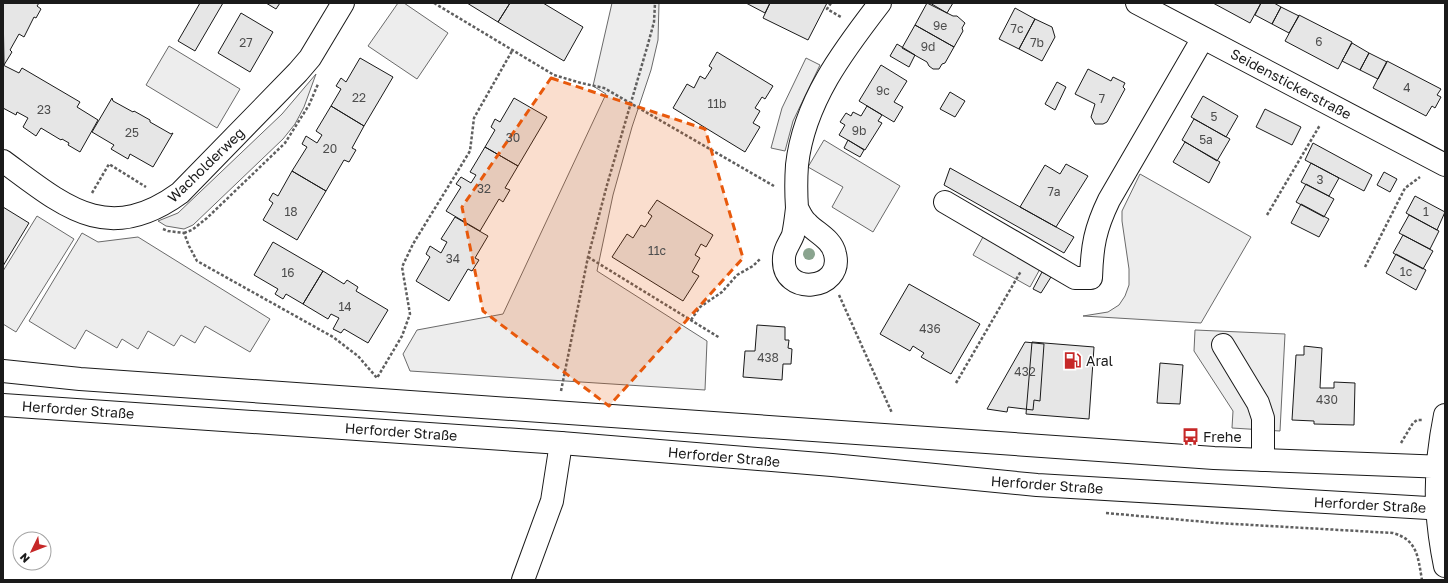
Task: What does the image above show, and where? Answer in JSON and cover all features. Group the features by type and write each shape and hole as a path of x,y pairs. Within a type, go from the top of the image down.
{"main road":[{"name":"Wacholderweg","path":"3,161 50,196 81,212 105,218 118,218 145,213 180,193 298,72 310,58 343,3"},
{"path":"797,208 805,222 828,241 833,248 836,263 828,278 813,286 803,285 795,281 789,275 785,267 784,258 785,249 792,236 797,208 796,186 799,152 810,114 827,78 848,45 880,3"},
{"name":"Seidenstickerstraße","path":"1137,3 1438,161"},
{"path":"945,202 1075,278 1092,278 1092,255 1098,224 1109,200 1203,38"},
{"path":"1223,345 1258,403 1263,418 1263,460"},
{"path":"3,371 88,380 951,440 1263,460 1441,467"},
{"name":"Herforder Straße","path":"3,405 562,443 832,465 1037,485 1440,509"},
{"path":"1444,418 1440,509 1445,566"},
{"path":"523,580 552,501 562,443"}],"path":[{"path":"434,3 554,75 604,88 632,102 774,186 781,188 796,186"},
{"path":"560,394 588,258 607,185 654,22 655,3"},
{"path":"184,233 197,260 333,337 358,356 377,378 402,336 410,314 402,268 413,244 470,151 474,118 512,51"},
{"path":"145,213 152,223 168,231 184,233 192,230 207,218 285,143 309,105 320,81"},
{"path":"1267,215 1331,105"},
{"path":"1365,267 1404,188 1420,177 1438,161"},
{"path":"81,212 109,164 169,200"},
{"path":"691,320 700,307 722,292 737,274 753,266 767,253 785,249"},
{"path":"956,383 1031,252"},
{"path":"588,258 720,338"},
{"path":"828,278 841,297 893,415"},
{"path":"1399,445 1417,420 1444,418"},
{"path":"1376,532 1393,533 1403,536 1411,544 1416,550 1422,580"}],"highlighted area":[{"path":"551,78 705,129 743,258 609,406 483,311 462,207"}],"shaded area":[{"path":"398,3 404,3 448,33 417,79 368,46"},
{"path":"612,3 659,3 658,40 651,70 632,127 613,195 597,271 707,341 705,390 410,371 403,354 417,330 503,314 606,94 593,86"},
{"path":"169,46 240,89 217,128 146,85"},
{"path":"806,58 820,65 793,121 785,151 771,148 782,108"},
{"path":"316,74 304,107 295,124 283,139 193,225 184,229 166,226 158,221 178,213 282,114"},
{"path":"824,140 900,186 873,232 832,207 843,187 808,167"},
{"path":"1140,174 1251,237 1201,323 1083,316 1108,312 1119,305 1125,296 1129,285 1129,269 1122,211"},
{"path":"37,216 74,239 16,332 3,324 3,271"},
{"path":"82,233 98,242 138,237 270,319 250,352 205,326 195,343 181,335 174,346 148,331 138,349 122,339 117,348 86,330 75,349 29,321"},
{"path":"983,237 1040,269 1030,287 973,255"},
{"path":"1195,330 1285,334 1280,431 1232,428 1233,411 1194,351"}],"building":[{"path":"3,3 39,3 37,6 41,9 36,18 34,17 24,37 19,34 10,50 12,52 4,65"},
{"path":"200,3 223,3 195,51 178,41"},
{"path":"266,3 280,3 276,9"},
{"path":"467,3 510,3 498,22"},
{"path":"510,3 543,3 583,27 564,61 498,22"},
{"path":"746,3 770,3 765,13"},
{"path":"770,3 827,3 808,40 763,18"},
{"path":"927,3 953,16 957,16 965,23 962,28 963,31 954,47 915,25"},
{"path":"930,3 953,3 947,13"},
{"path":"1213,3 1261,3 1250,23"},
{"path":"1261,3 1274,3 1281,7 1272,24 1255,15"},
{"path":"1281,7 1299,16 1289,33 1272,24"},
{"path":"1015,8 1035,19 1019,49 999,39"},
{"path":"241,13 273,32 250,72 218,53"},
{"path":"1299,15 1352,42 1338,69 1285,41"},
{"path":"1035,19 1052,27 1055,37 1042,61 1019,49"},
{"path":"915,25 954,47 945,63 942,64 939,69 933,69 927,62 902,48"},
{"path":"1352,43 1369,53 1360,70 1342,61"},
{"path":"897,44 915,55 909,67 890,56"},
{"path":"717,52 773,86 765,99 762,97 755,108 760,111 753,123 760,127 745,152 673,108 687,84 694,88 700,76 705,79 712,68 709,66"},
{"path":"1369,53 1387,62 1378,79 1360,70"},
{"path":"360,58 393,77 364,126 331,106 341,89 336,86 341,78 346,82"},
{"path":"1387,61 1441,89 1437,95 1441,97 1435,108 1432,106 1426,116 1373,88"},
{"path":"3,65 19,73 22,68 80,102 77,107 98,120 80,152 68,145 69,143 41,128 36,136 23,127 28,118 17,112 16,115 3,108"},
{"path":"881,65 907,81 894,102 903,107 894,122 859,101"},
{"path":"1088,69 1111,81 1113,77 1125,83 1123,87 1125,89 1107,122 1103,124 1095,124 1091,117 1095,104 1075,94"},
{"path":"1057,82 1066,87 1055,110 1045,104"},
{"path":"950,92 965,101 955,117 940,109"},
{"path":"1203,96 1238,116 1226,137 1191,117"},
{"path":"112,98 113,101 150,120 150,122 171,134 173,133 153,167 130,154 128,159 111,149 114,145 92,132"},
{"path":"514,98 547,117 518,166 485,147 495,130 491,127 495,119 500,122"},
{"path":"331,106 364,126 352,148 356,150 349,162 344,160 326,191 292,171 307,147 302,144 306,136 317,143 322,135 316,131"},
{"path":"867,106 882,115 878,121 882,123 865,150 839,135 845,125 840,122 846,113 851,116 853,112 861,116"},
{"path":"1265,109 1301,127 1292,145 1256,127"},
{"path":"1194,119 1230,139 1217,161 1182,140"},
{"path":"848,140 864,150 860,157 844,148"},
{"path":"1185,142 1220,162 1209,183 1173,162"},
{"path":"1313,143 1372,175 1364,191 1305,160"},
{"path":"485,147 518,166 505,188 510,190 503,202 499,199 480,231 446,211 461,187 456,184 461,177 471,183 476,175 470,172"},
{"path":"1311,163 1339,178 1329,196 1301,182"},
{"path":"1066,164 1088,176 1056,227 1020,207 1045,165 1060,174"},
{"path":"950,168 1074,237 1064,253 944,185"},
{"path":"292,171 326,191 297,240 263,220 273,203 269,200 273,193 278,196"},
{"path":"1384,172 1397,179 1390,192 1377,185"},
{"path":"1306,184 1334,199 1324,217 1296,202"},
{"path":"1415,196 1445,212 1437,230 1406,213"},
{"path":"657,200 713,235 706,247 701,244 695,255 700,258 692,272 699,276 683,301 612,257 627,234 633,238 641,225 645,227 652,216 648,213"},
{"path":"1301,204 1329,219 1319,237 1291,223"},
{"path":"3,207 29,223 3,266"},
{"path":"1409,215 1439,231 1430,249 1399,233"},
{"path":"455,217 488,236 475,258 479,260 472,271 468,269 449,301 416,281 430,257 426,254 430,246 441,253 447,242 441,239"},
{"path":"1403,235 1433,251 1423,269 1393,253"},
{"path":"273,242 323,271 303,304 286,294 283,299 275,294 278,289 254,275"},
{"path":"1396,254 1426,270 1416,290 1386,273"},
{"path":"323,271 344,284 347,280 358,287 356,291 388,310 368,343 344,329 341,333 333,329 339,318 331,314 328,319 303,304"},
{"path":"1042,272 1051,277 1041,293 1033,289"},
{"path":"909,284 980,324 951,374 921,357 924,353 913,346 910,351 880,334"},
{"path":"757,325 785,327 785,340 789,340 788,348 792,349 791,364 783,364 782,380 743,377 745,351 755,351"},
{"path":"1025,342 1044,344 1040,401 1034,400 1033,410 1008,407 1007,412 987,409"},
{"path":"1032,342 1094,347 1089,419 1026,414"},
{"path":"1304,346 1322,348 1320,388 1334,388 1334,382 1355,383 1354,425 1314,424 1314,421 1292,420 1296,355 1304,355"},
{"path":"1160,363 1183,365 1180,404 1157,403"}],"place":[{"name":"Aral","path":"1073,361"},
{"name":"Frehe","path":"1190,437"}]}
